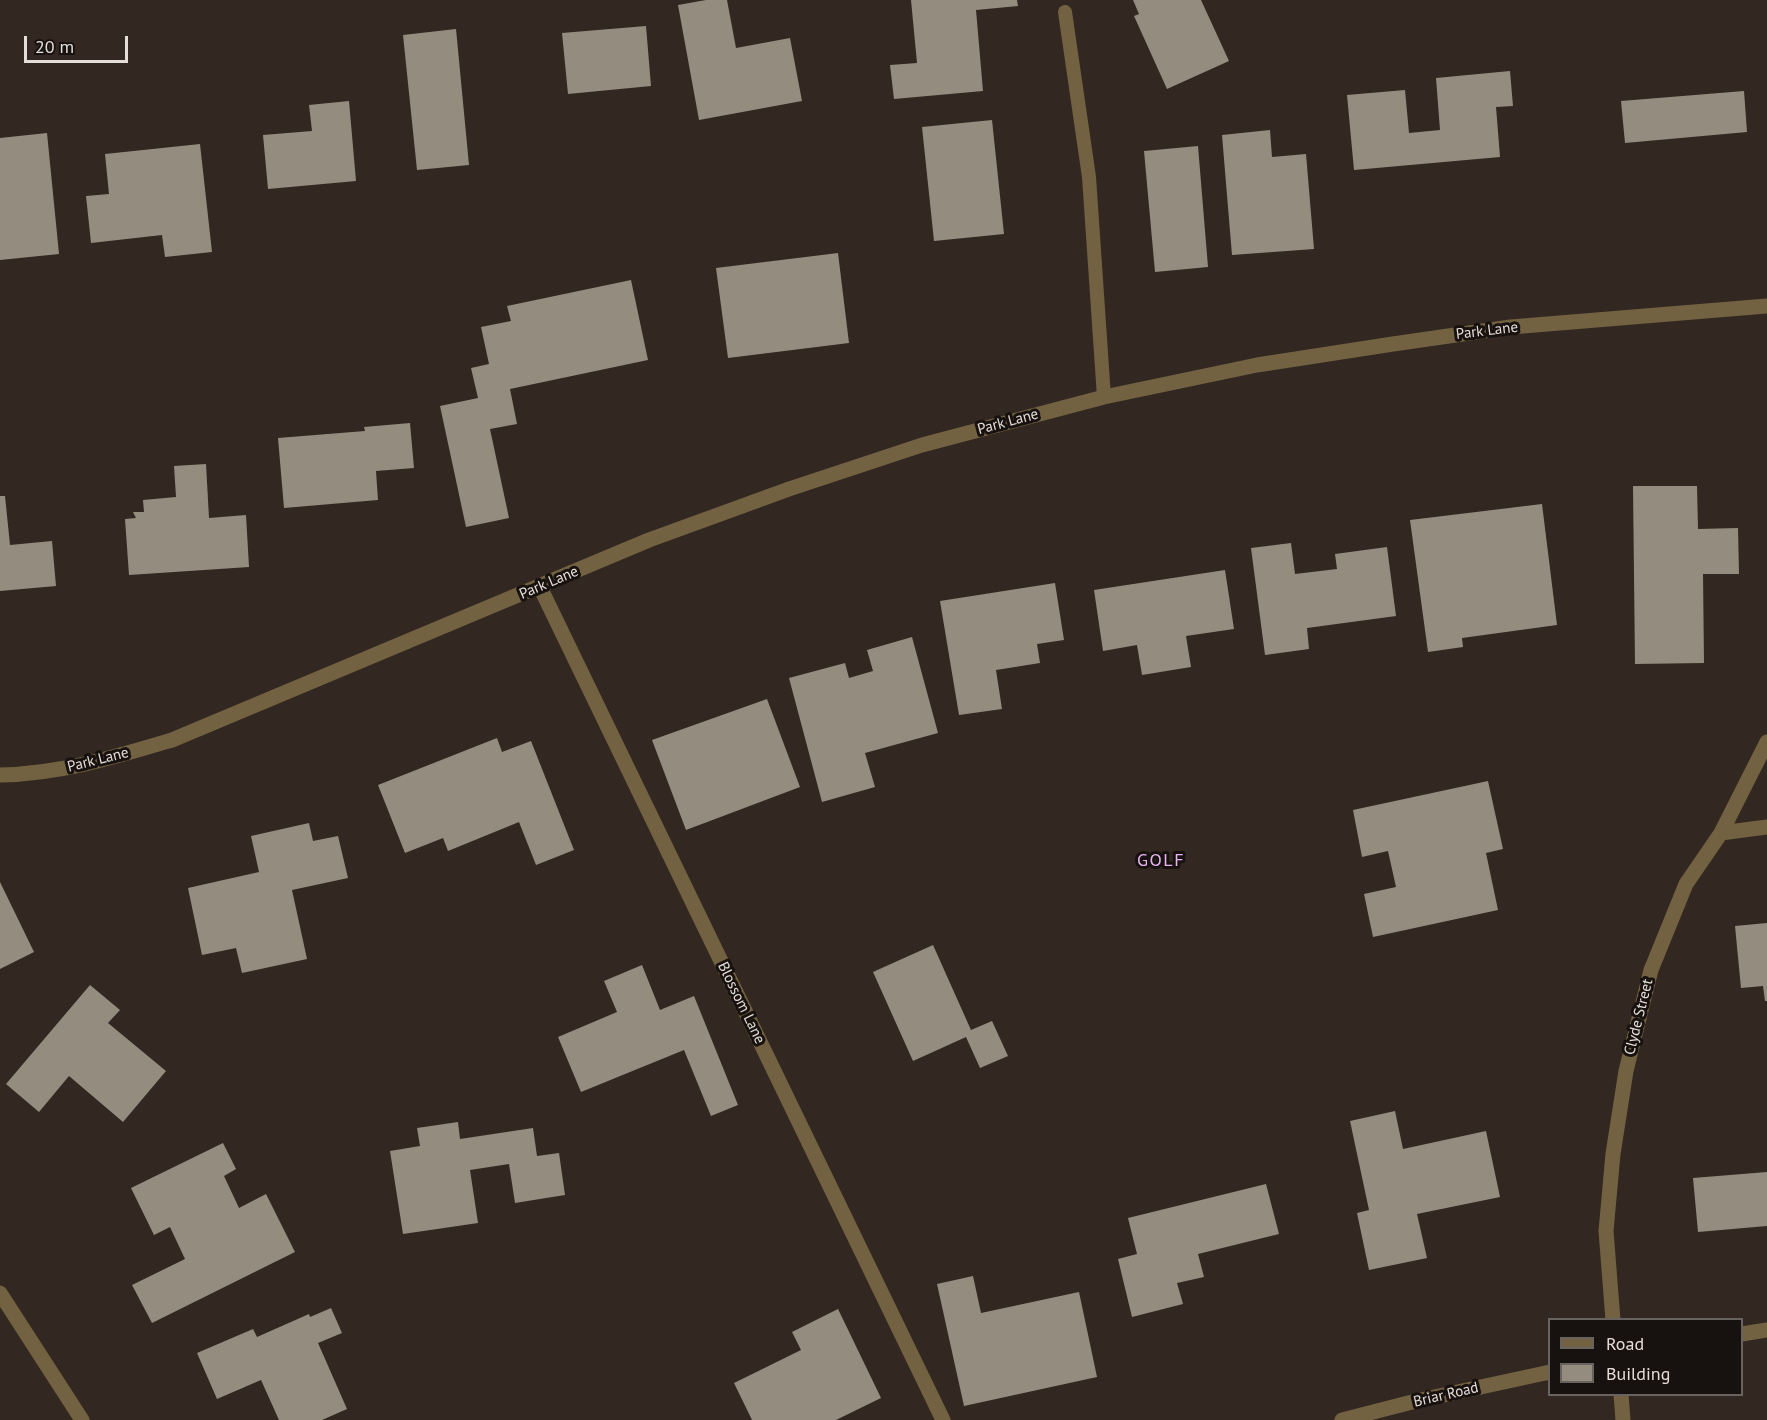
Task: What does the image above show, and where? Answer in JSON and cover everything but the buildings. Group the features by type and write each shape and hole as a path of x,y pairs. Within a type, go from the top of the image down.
{"street":[{"name":"Park Lane","path":"0,775 29,775 95,763 172,740 649,540 789,489 922,445 1104,397 1257,365 1511,327 1767,306"},
{"name":"Blossom Lane","path":"540,587 943,1420"},
{"name":"Clyde Street","path":"1613,1318 1606,1231 1614,1154 1626,1071 1651,970 1686,884 1721,833 1767,742"},
{"path":"1721,833 1767,827"},
{"path":"0,1293 81,1420"},
{"path":"1743,1334 1767,1330"},
{"name":"Briar Road","path":"1342,1420 1416,1401 1548,1372"},
{"path":"1621,1396 1623,1420"}],"lane":[{"path":"1065,12 1089,177 1104,397"}],"district":[{"name":"GOLF","path":"1161,861"}]}
